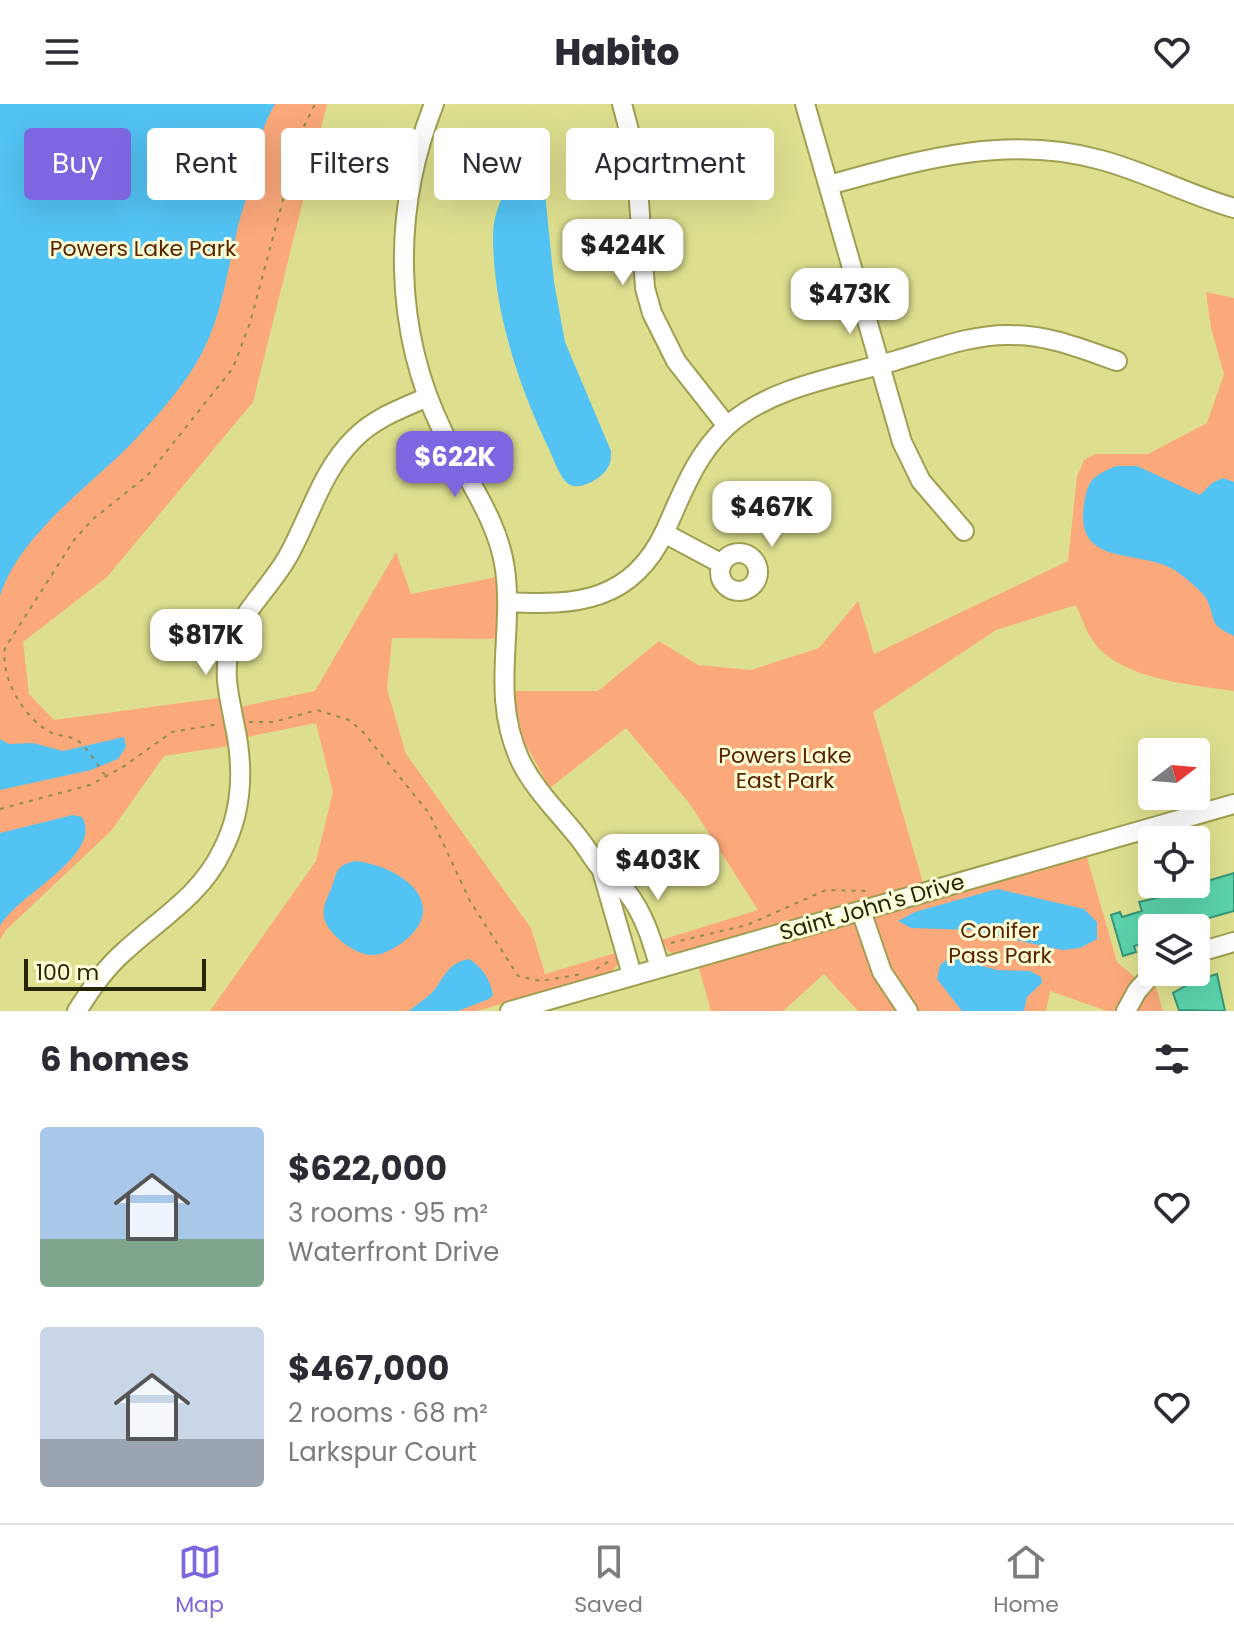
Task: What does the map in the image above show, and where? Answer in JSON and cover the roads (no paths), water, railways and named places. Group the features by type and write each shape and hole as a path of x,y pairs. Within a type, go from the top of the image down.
{"street":[{"path":"434,104 415,159 403,259 409,328 428,397 442,431 494,528 505,569 507,602 503,691 512,740 531,779 602,871 626,890 641,914 660,968"},
{"path":"622,104 636,157 645,288 652,313 676,361 727,426"},
{"path":"805,104 909,459 921,481 964,531"},
{"path":"829,185 947,154 1016,148 1100,160 1234,208"},
{"path":"507,602 568,604 596,597 621,584 639,568 664,533 692,469 727,426 775,397 967,340 1012,335 1066,343 1117,361"},
{"path":"77,1011 107,969 200,886 223,850 237,811 240,788 235,722 227,676 234,636 242,619 286,559 329,470 342,451 378,420 428,397"},
{"path":"664,533 722,564"},
{"name":"Saint John's Drive","path":"510,1011 1234,804"},
{"path":"602,871 632,975"},
{"path":"861,911 882,972 908,1011"},
{"path":"1210,949 1234,942"},
{"path":"1126,1011 1141,986"}],"water":[{"path":"0,104 275,104 264,128 147,128 147,200 246,200 216,318 202,353 178,389 130,445 38,533 9,574 0,596"},
{"path":"501,200 546,200 554,282 565,342 611,451 610,463 604,473 582,486 566,482 556,466 527,399 509,346 497,291 493,236"},
{"path":"1116,466 1137,466 1200,495 1212,483 1223,478 1234,482 1234,636 1214,622 1205,596 1176,571 1162,564 1100,548 1090,539 1084,525 1087,489 1097,476"},
{"path":"124,737 126,747 118,759 91,770 0,790 0,739 9,744 33,743 63,751"},
{"path":"73,815 82,817 86,831 81,846 0,926 0,833"},
{"path":"355,861 373,864 404,879 416,890 422,903 422,916 415,930 399,945 381,954 364,954 349,947 336,936 324,918 325,903 338,870"},
{"path":"997,889 1084,909 1097,922 1097,939 1080,948 1062,950 971,930 911,928 898,921 915,912"},
{"path":"950,957 997,970 1030,971 1041,977 1042,983 1027,997 1024,1011 962,1011 937,979 940,965"},
{"path":"469,959 488,979 493,995 489,999 458,1011 409,1011 432,992 452,966"}],"park label":[{"name":"Powers Lake Park","path":"143,248"},
{"name":"Powers Lake East Park","path":"785,768"},
{"name":"Conifer Pass Park","path":"1000,942"}]}
